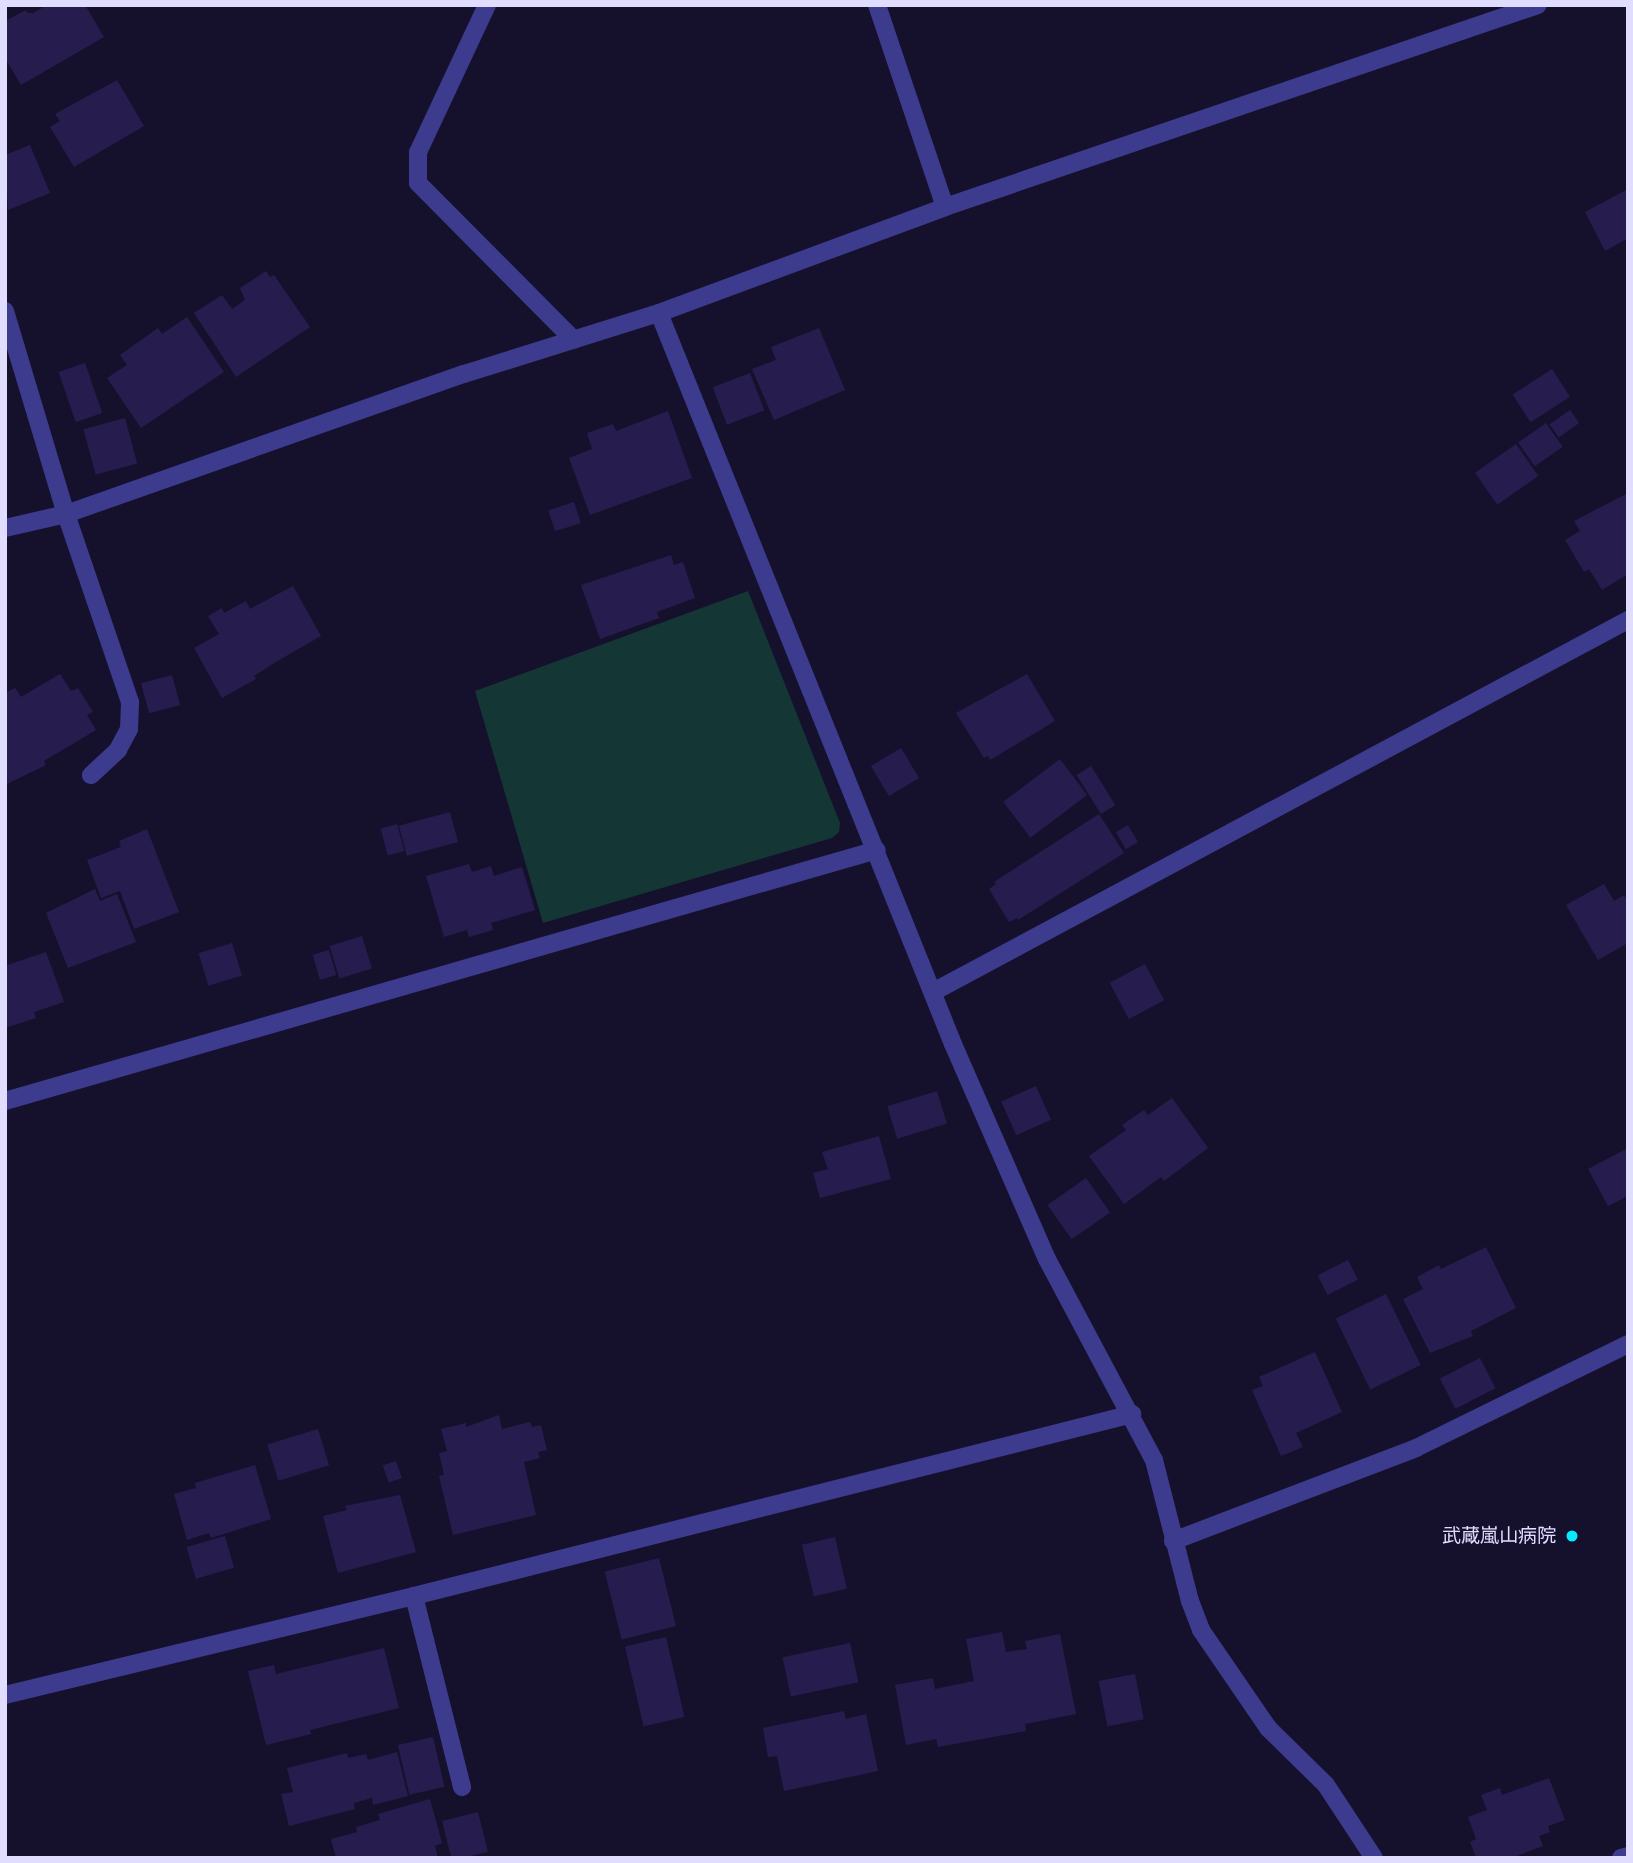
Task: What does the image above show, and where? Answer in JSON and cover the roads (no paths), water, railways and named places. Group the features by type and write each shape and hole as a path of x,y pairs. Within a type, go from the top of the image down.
{"street":[{"path":"488,5 418,152 418,183 574,340"},
{"path":"877,5 945,206"},
{"path":"5,528 66,514 464,374 659,313 945,206 1538,5"},
{"path":"5,311 66,514 130,702 129,729 118,750 91,775"},
{"path":"659,313 933,992 1047,1259 1132,1414 1154,1460 1189,1601 1216,1657 1268,1728 1326,1785 1374,1858"},
{"path":"933,992 1628,620"},
{"path":"5,1101 877,850"},
{"path":"1173,1541 1416,1448 1628,1344"},
{"path":"5,1695 414,1596 1132,1414"},
{"path":"414,1596 462,1787"},
{"path":"1621,1858 1628,1856"}],"place":[{"name":"武蔵嵐山病院","path":"1572,1536"}]}
